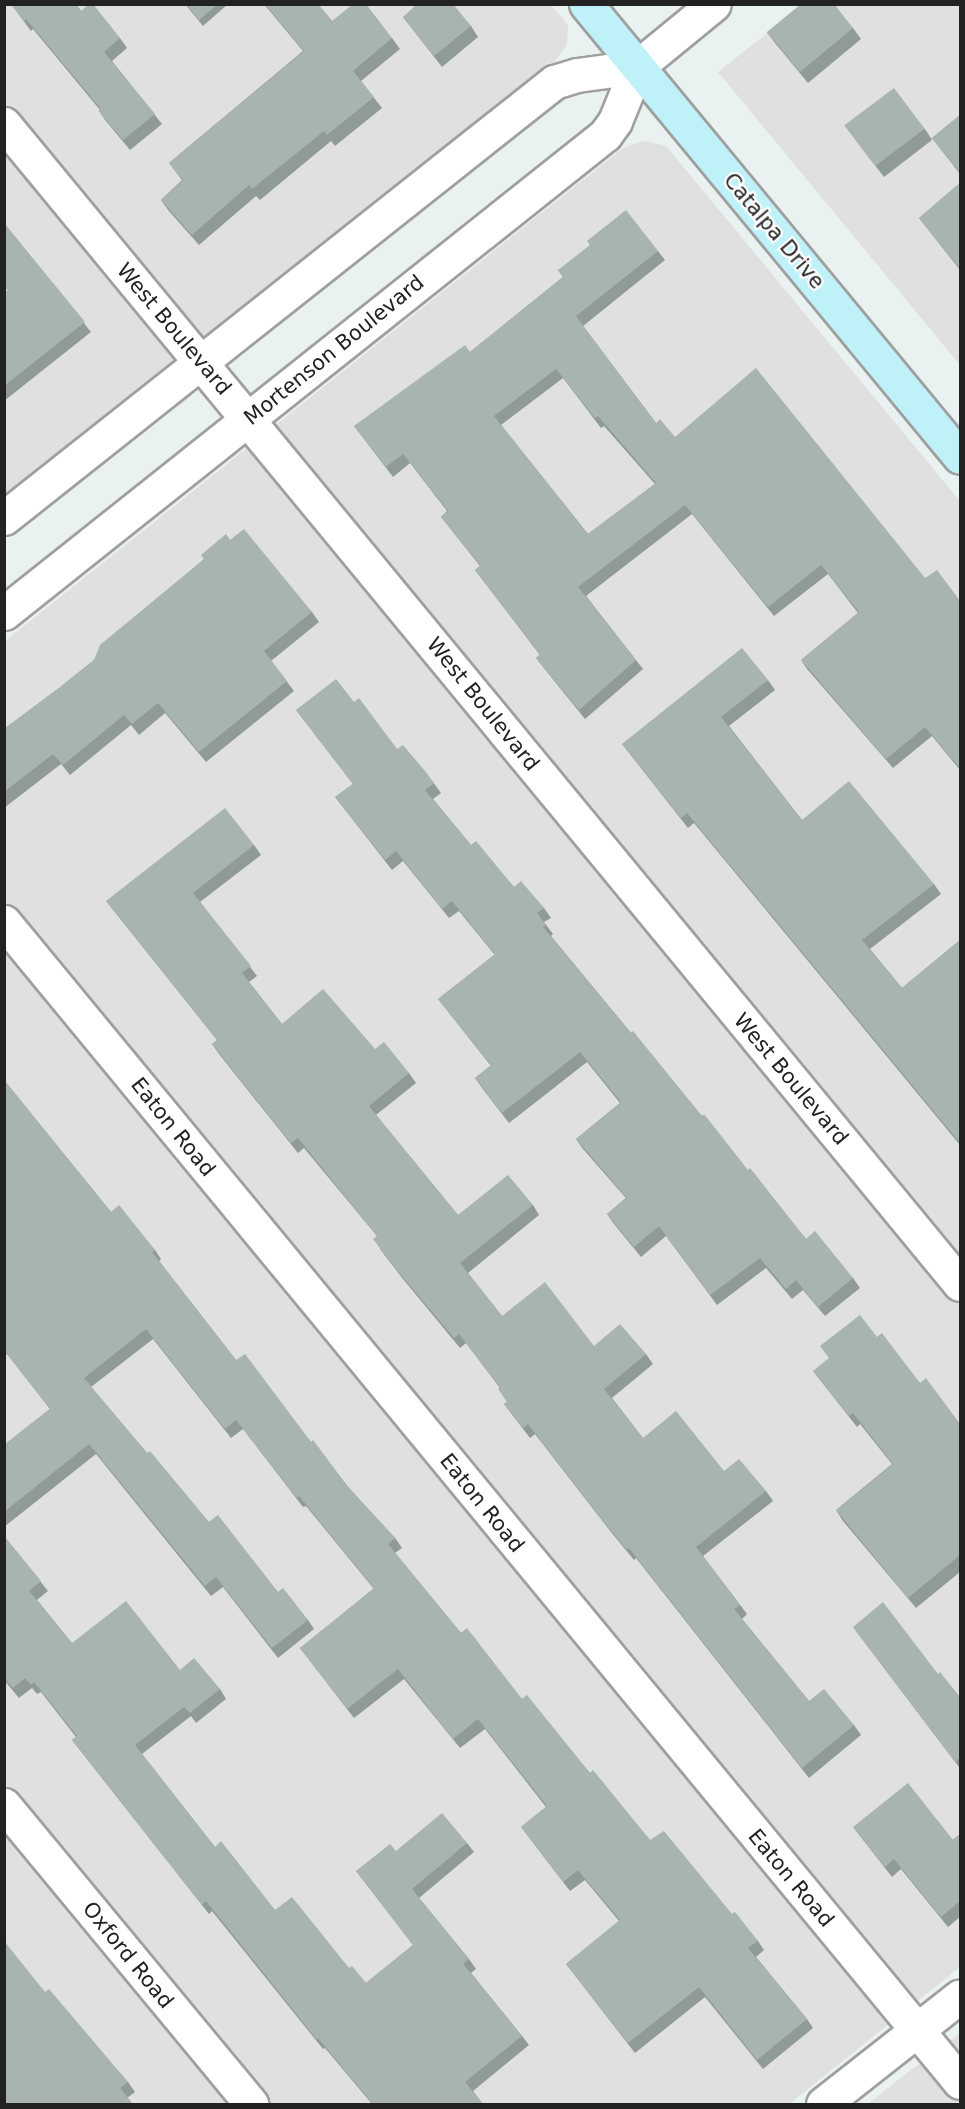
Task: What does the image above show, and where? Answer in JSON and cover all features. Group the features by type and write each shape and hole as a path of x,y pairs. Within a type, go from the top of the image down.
{"street":[{"name":"Catalpa Drive","path":"586,4 960,457"},
{"name":"Mortenson Boulevard","path":"4,613 605,135 615,121 638,67 714,4"},
{"path":"4,518 200,360 554,82 577,75 638,67"},
{"name":"West Boulevard","path":"4,124 960,1284"},
{"name":"Eaton Road","path":"4,922 960,2082"},
{"name":"Oxford Road","path":"4,1805 251,2104"},
{"path":"823,2104 960,1996"}],"shaded area":[{"path":"5,5 551,5 568,25 567,44 554,63 5,501"},
{"path":"803,5 960,5 960,365 718,72"},
{"path":"645,141 666,146 960,501 960,1967 789,2104 5,2104 5,641 623,148"},
{"path":"960,2033 960,2104 868,2104 898,2080"}],"building":[{"path":"11,4 76,4 81,11 89,4 93,4 120,38 104,52 155,114 123,140 99,111 101,109"},
{"path":"186,4 218,4 199,20"},
{"path":"265,4 318,4 332,21 353,4 366,4 392,38 353,71 374,97 327,135 324,131 252,189 249,185 192,235 161,200 183,180 169,163 304,51"},
{"path":"417,4 453,4 471,26 434,56 403,17"},
{"path":"801,4 834,4 853,28 800,72 767,32"},
{"path":"894,88 925,129 875,166 844,125"},
{"path":"960,115 960,173 932,138"},
{"path":"960,183 960,269 919,218"},
{"path":"626,210 658,251 576,316 656,423 660,419 675,437 756,368 925,578 937,570 960,601 960,768 925,727 886,759 801,660 859,612 821,565 768,607 685,505 578,587 636,660 579,710 536,658 540,654 475,570 481,566 441,517 448,511 403,454 386,467 354,426 465,345 470,352 563,277 558,270 590,245 587,241","holes":["556,369 595,418 598,416 656,483 588,534 494,416"]},
{"path":"4,223 85,322 4,386 4,293 8,290 4,285"},
{"path":"244,529 312,612 264,651 287,681 199,752 158,703 132,724 124,715 63,765 53,754 4,792 4,729 94,660 100,645 204,559 201,555 226,534 230,540"},
{"path":"742,648 768,680 721,717 802,820 849,781 934,884 862,940 902,988 960,940 960,1143 687,813 681,818 622,744"},
{"path":"336,679 354,702 359,698 397,749 403,745 424,770 434,783 425,790 471,845 476,841 514,887 521,881 544,908 537,913 546,925 543,927 631,1033 633,1031 702,1116 704,1114 748,1170 750,1168 806,1239 815,1231 853,1278 818,1307 796,1280 786,1289 760,1258 710,1295 659,1226 634,1247 607,1214 627,1198 576,1139 621,1102 580,1052 502,1113 475,1078 491,1065 438,999 495,954 452,901 442,909 396,851 385,860 335,797 353,784 296,710"},
{"path":"225,808 254,845 193,893 251,966 242,973 282,1024 323,989 375,1049 384,1042 409,1073 369,1106 458,1215 508,1175 533,1205 460,1263 502,1316 545,1282 594,1346 620,1324 646,1354 604,1389 643,1438 676,1411 724,1471 739,1459 766,1491 696,1547 740,1605 734,1609 809,1701 824,1689 854,1725 802,1768 528,1424 523,1428 504,1404 507,1402 498,1389 500,1387 459,1334 454,1338 396,1269 373,1239 377,1236 298,1138 291,1143 212,1044 217,1040 106,901"},
{"path":"4,1080 111,1212 119,1205 155,1250 152,1252 236,1360 245,1354 311,1442 313,1440 349,1488 395,1538 388,1544 461,1633 467,1628 522,1699 527,1695 590,1773 593,1770 650,1840 664,1831 732,1914 735,1912 758,1941 748,1948 807,2019 757,2060 699,1987 628,2043 566,1964 620,1920 578,1870 563,1882 521,1827 547,1806 478,1719 453,1739 398,1669 347,1709 300,1648 374,1588 299,1496 297,1498 236,1420 225,1429 146,1329 84,1378 147,1453 150,1451 209,1522 218,1515 278,1592 283,1588 308,1620 272,1648 216,1577 205,1586 89,1444 4,1512 4,1445 50,1409 4,1350"},
{"path":"860,1315 877,1337 882,1333 920,1383 926,1378 960,1424 960,1555 908,1598 836,1510 893,1464 853,1413 849,1416 813,1371 829,1358 820,1346"},
{"path":"4,1536 41,1581 29,1591 72,1643 126,1601 180,1670 194,1658 220,1689 190,1713 184,1707 135,1745 215,1847 221,1841 275,1910 292,1897 349,1968 352,1966 366,1983 413,1945 356,1871 390,1844 396,1851 442,1813 467,1843 412,1889 469,1959 463,1964 522,2036 465,2082 483,2104 373,2104 318,2038 317,2040 206,1901 202,1905 72,1740 77,1736 34,1682 31,1685 25,1678 13,1688 4,1678"},
{"path":"883,1602 938,1674 940,1672 960,1697 960,1758 955,1762 853,1627"},
{"path":"908,1783 953,1840 960,1834 960,1901 941,1917 894,1859 885,1867 853,1827"},
{"path":"4,1941 45,1992 49,1989 128,2082 120,2088 133,2104 4,2104"}]}
